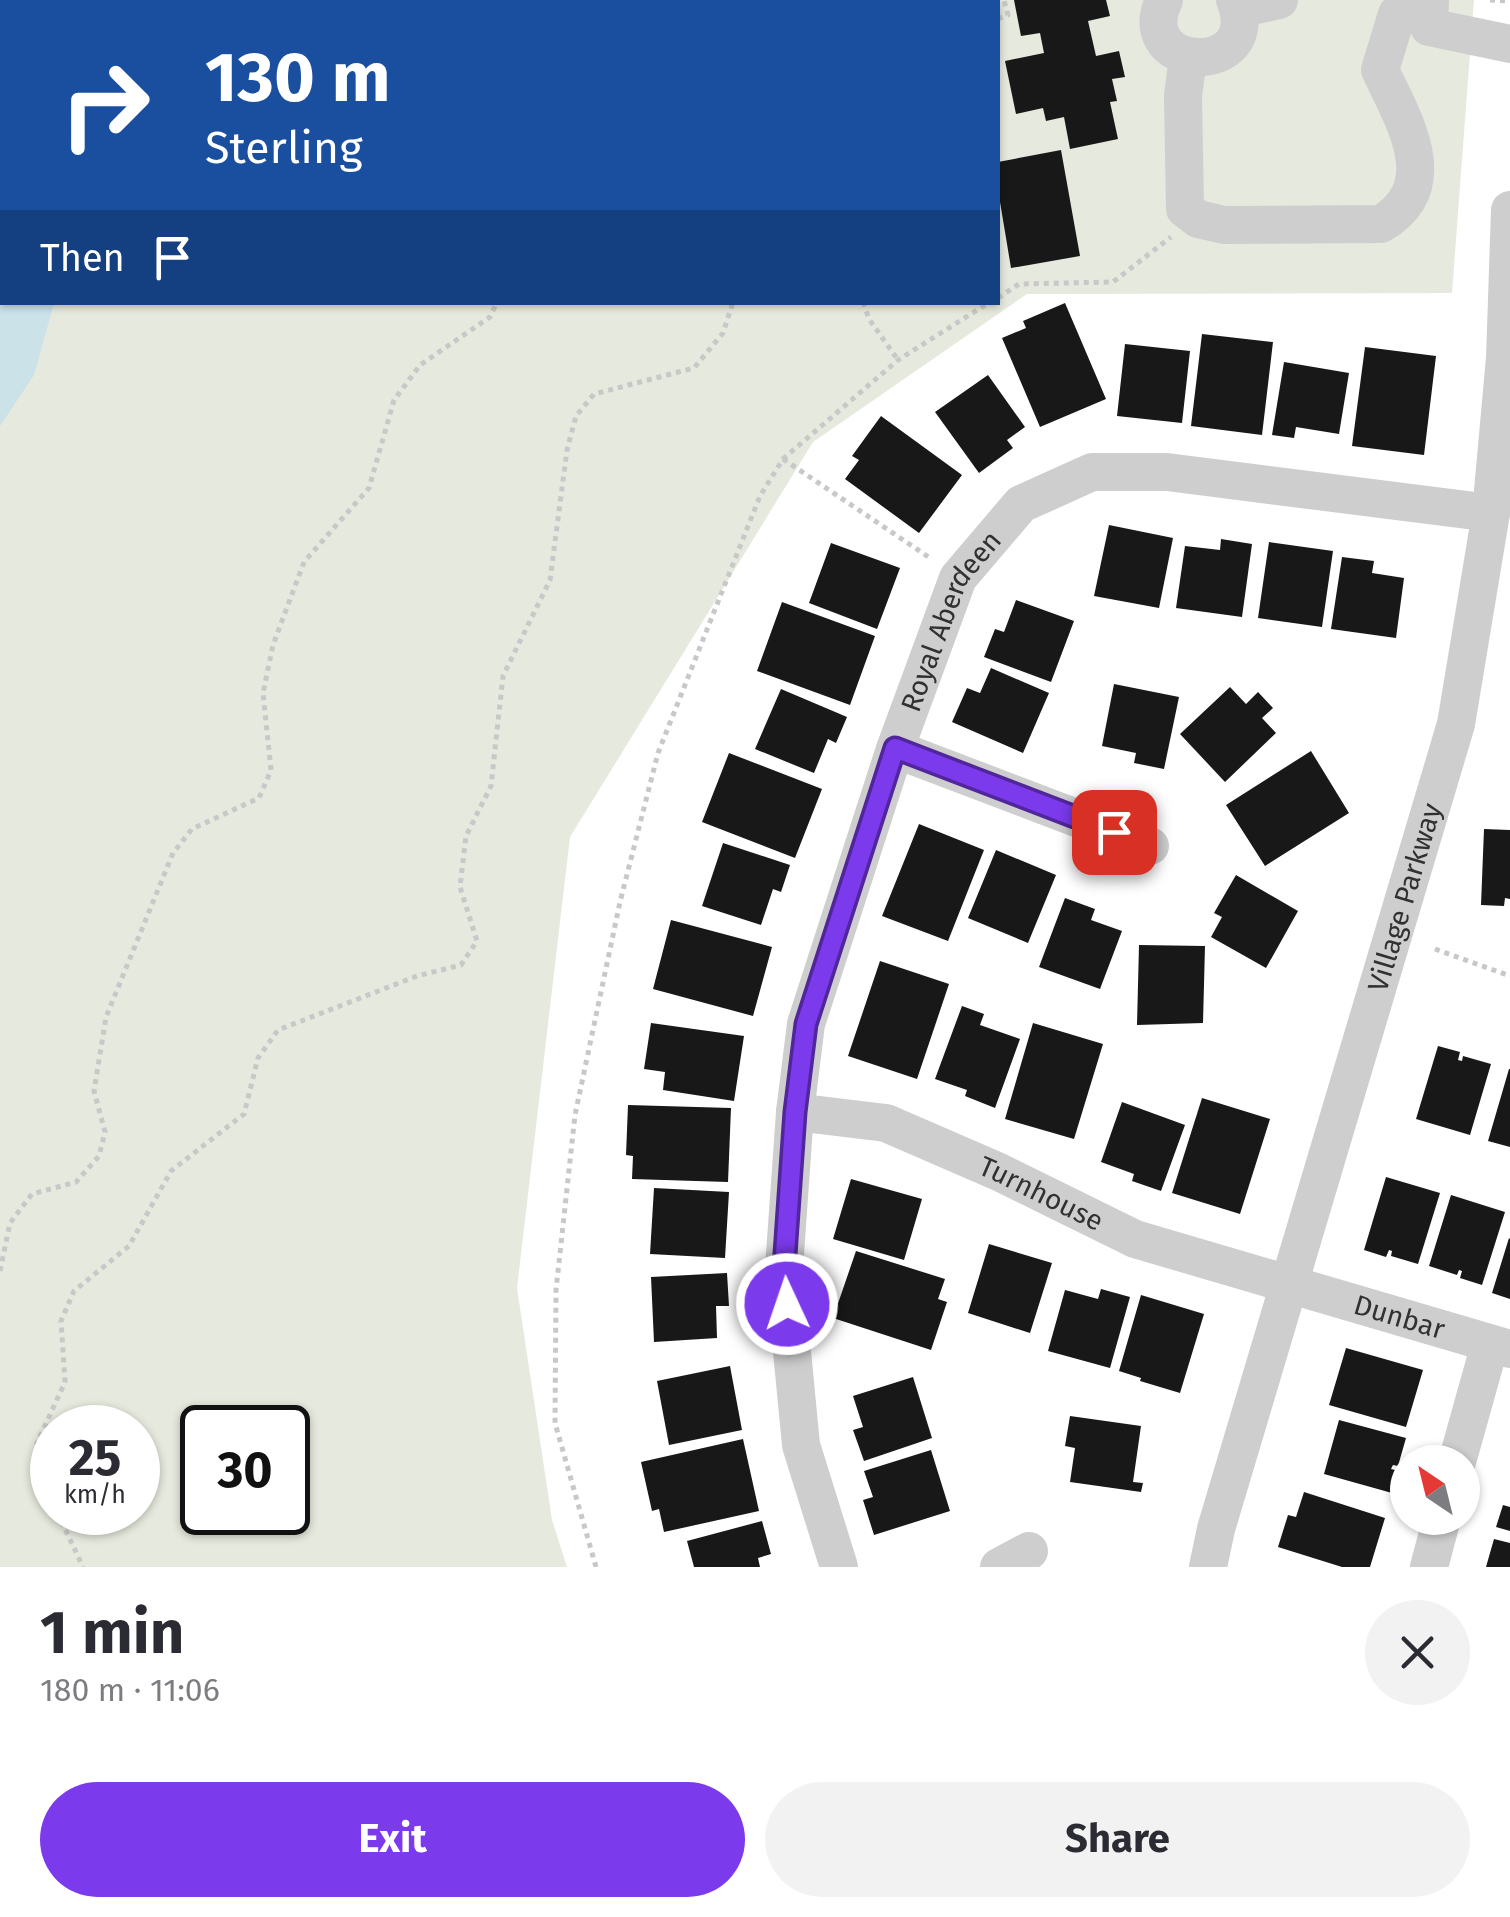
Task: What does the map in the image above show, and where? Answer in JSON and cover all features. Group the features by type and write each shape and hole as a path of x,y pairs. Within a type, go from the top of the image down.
{"street":[{"path":"1164,0 1159,19 1168,44 1188,57 1205,59 1229,46 1236,35 1237,5 1279,0"},
{"path":"1188,57 1183,96 1184,209 1196,218 1224,225 1381,224 1398,214 1413,192 1416,161 1405,122 1380,70 1405,10 1510,44"},
{"name":"Village Parkway","path":"1208,1567 1456,724 1491,513 1505,358 1510,210"},
{"name":"Royal Aberdeen","path":"839,1567 800,1445 784,1268 795,1112 806,1024 895,748 958,578 1020,504 1092,472 1168,472 1491,513"},
{"path":"895,748 1150,846"},
{"name":"Turnhouse","path":"795,1112 886,1123 999,1172 1136,1239 1288,1286"},
{"name":"Dunbar","path":"1288,1286 1500,1347"},
{"path":"1463,1445 1500,1347"},
{"path":"1429,1567 1437,1535"}],"path":[{"path":"1490,0 1510,1"},
{"path":"1000,297 1019,284 1113,282 1196,218"},
{"path":"0,1270 10,1223 32,1194 76,1182 99,1156 105,1132 94,1091 106,1016 173,854 192,829 260,798 272,770 262,693 273,645 304,562 369,488 394,400 420,365 490,316 496,305"},
{"path":"54,1405 65,1382 61,1321 74,1291 129,1246 171,1171 244,1114 258,1058 278,1030 417,976 461,965 477,941 460,887 466,836 492,786 503,676 550,580 567,450 576,416 594,394 694,368 724,334 732,305"},
{"path":"865,305 869,319 898,360"},
{"path":"596,1567 556,1423 556,1290 575,1115 620,902 658,753 760,496 784,459 898,360 985,305"},
{"path":"784,459 958,578"},
{"path":"1435,949 1510,976"},
{"path":"68,1535 84,1567"}],"shaded area":[{"path":"1000,0 1474,0 1452,293 1027,294 813,442 570,837 517,1288 552,1520 567,1567 0,1567 0,305 1000,305"}],"water":[{"path":"0,305 53,305 34,375 0,426"}],"building":[{"path":"1014,0 1106,0 1110,16 1088,21 1096,56 1119,51 1125,77 1112,79 1117,101 1110,102 1118,139 1070,149 1064,117 1046,121 1043,108 1016,114 1005,61 1044,53 1040,33 1021,36"},
{"path":"1061,150 1080,256 1011,268 1000,202 1000,162"},
{"path":"1065,303 1106,399 1040,427 1002,338 1026,328 1023,321"},
{"path":"1202,334 1273,342 1262,435 1191,426"},
{"path":"1125,344 1190,351 1182,423 1117,416"},
{"path":"1365,347 1436,356 1424,455 1352,446"},
{"path":"1284,362 1349,373 1339,434 1296,427 1294,438 1272,435"},
{"path":"988,375 1025,427 1007,440 1013,448 979,473 935,412"},
{"path":"881,416 962,475 919,533 845,479 859,460 852,456"},
{"path":"1109,525 1173,538 1159,608 1094,596"},
{"path":"1221,539 1252,544 1242,617 1176,608 1185,546 1220,550"},
{"path":"1269,542 1333,551 1322,627 1258,618"},
{"path":"831,543 900,568 877,629 809,603"},
{"path":"1342,557 1374,561 1372,573 1404,578 1396,638 1331,629"},
{"path":"1016,600 1074,621 1051,682 984,657 995,629 1004,632"},
{"path":"782,602 875,636 850,705 757,671"},
{"path":"991,668 1049,693 1023,753 952,722 967,688 980,693"},
{"path":"1114,684 1179,697 1164,769 1134,763 1136,753 1102,746"},
{"path":"1230,687 1246,704 1258,692 1273,708 1262,718 1276,733 1225,782 1180,734"},
{"path":"781,689 847,717 836,743 828,739 814,773 755,749"},
{"path":"1311,751 1349,813 1265,866 1226,805"},
{"path":"729,753 822,789 795,858 702,822"},
{"path":"919,824 984,850 948,941 882,916"},
{"path":"1484,829 1510,830 1510,899 1505,898 1504,906 1481,905"},
{"path":"723,843 790,865 781,892 773,889 761,925 702,906"},
{"path":"996,850 1056,875 1028,943 968,918"},
{"path":"1236,875 1298,911 1266,968 1211,937 1222,917 1214,913"},
{"path":"1065,898 1095,909 1091,920 1122,931 1100,989 1039,967"},
{"path":"671,920 772,947 753,1016 653,989"},
{"path":"1139,945 1205,946 1203,1023 1137,1025"},
{"path":"880,961 949,984 917,1079 848,1056"},
{"path":"962,1006 984,1014 980,1025 1020,1039 995,1108 965,1096 967,1090 935,1079"},
{"path":"651,1023 744,1036 734,1101 663,1090 665,1072 644,1069"},
{"path":"1033,1023 1103,1044 1074,1139 1005,1119"},
{"path":"1438,1046 1460,1052 1458,1060 1462,1061 1463,1056 1491,1064 1470,1135 1416,1119"},
{"path":"1510,1069 1510,1147 1488,1141"},
{"path":"1202,1098 1270,1119 1240,1214 1172,1193"},
{"path":"1122,1102 1185,1125 1161,1191 1132,1181 1134,1174 1101,1162"},
{"path":"628,1105 731,1108 728,1182 632,1179 633,1156 626,1155"},
{"path":"1386,1177 1440,1193 1418,1264 1391,1256 1389,1250 1386,1257 1364,1250"},
{"path":"851,1179 922,1199 904,1260 833,1239"},
{"path":"654,1188 729,1192 725,1258 650,1254"},
{"path":"1451,1195 1505,1212 1482,1285 1460,1278 1462,1271 1457,1275 1429,1266"},
{"path":"1510,1239 1510,1299 1492,1293"},
{"path":"989,1244 1052,1263 1030,1333 968,1313"},
{"path":"856,1251 945,1279 938,1299 947,1302 931,1350 833,1318"},
{"path":"727,1273 729,1306 716,1306 717,1338 654,1342 651,1277"},
{"path":"1101,1289 1130,1297 1110,1368 1048,1351 1065,1290 1098,1299"},
{"path":"1141,1295 1204,1314 1180,1393 1119,1371"},
{"path":"1346,1348 1423,1370 1406,1427 1329,1405"},
{"path":"730,1366 742,1430 669,1445 657,1381"},
{"path":"913,1377 932,1438 864,1461 853,1430 863,1427 853,1396"},
{"path":"1070,1416 1141,1426 1133,1482 1143,1483 1141,1492 1070,1482 1075,1448 1065,1446"},
{"path":"1339,1420 1406,1438 1404,1445 1390,1445 1390,1492 1324,1474"},
{"path":"743,1439 759,1511 664,1532 659,1509 652,1511 641,1462"},
{"path":"931,1450 950,1511 874,1535 863,1500 873,1497 864,1471"},
{"path":"1304,1492 1385,1518 1370,1567 1342,1567 1278,1547 1288,1515 1296,1517"},
{"path":"1503,1505 1510,1507 1510,1531 1496,1527"},
{"path":"762,1521 771,1554 758,1558 760,1567 694,1567 687,1541"},
{"path":"1494,1539 1510,1543 1510,1567 1486,1567"}],"route":[{"path":"787,1304 784,1268 795,1112 806,1024 895,748 1114,832"}]}
